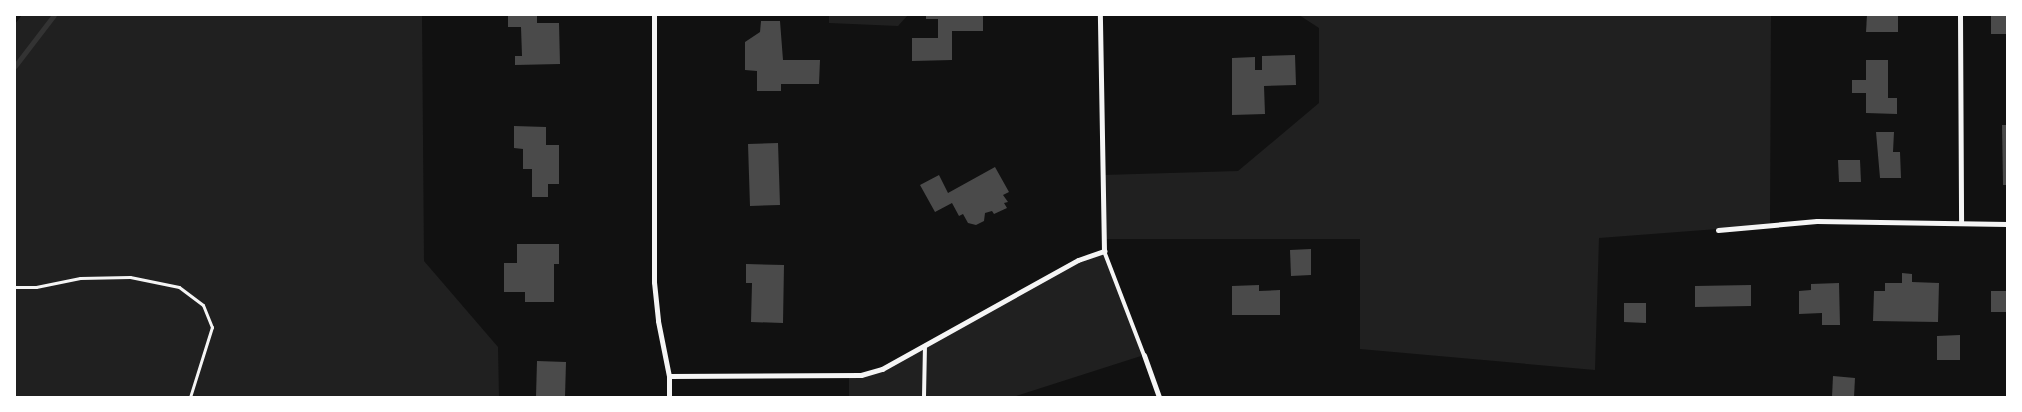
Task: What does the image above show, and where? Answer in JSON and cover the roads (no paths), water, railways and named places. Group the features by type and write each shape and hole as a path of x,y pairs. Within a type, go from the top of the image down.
{"street":[{"path":"654,15 654,282 658,320 669,376 669,397"},
{"path":"669,376 861,375 882,369 1078,260 1104,251 1100,15"},
{"path":"1960,15 1961,221"},
{"path":"1718,230 1817,221 1961,221 2007,224"},
{"path":"1144,355 1159,397"}],"lane":[{"path":"1104,251 1144,355"},
{"path":"924,397 925,346"}],"waterway":[{"path":"15,66 54,15"}]}
